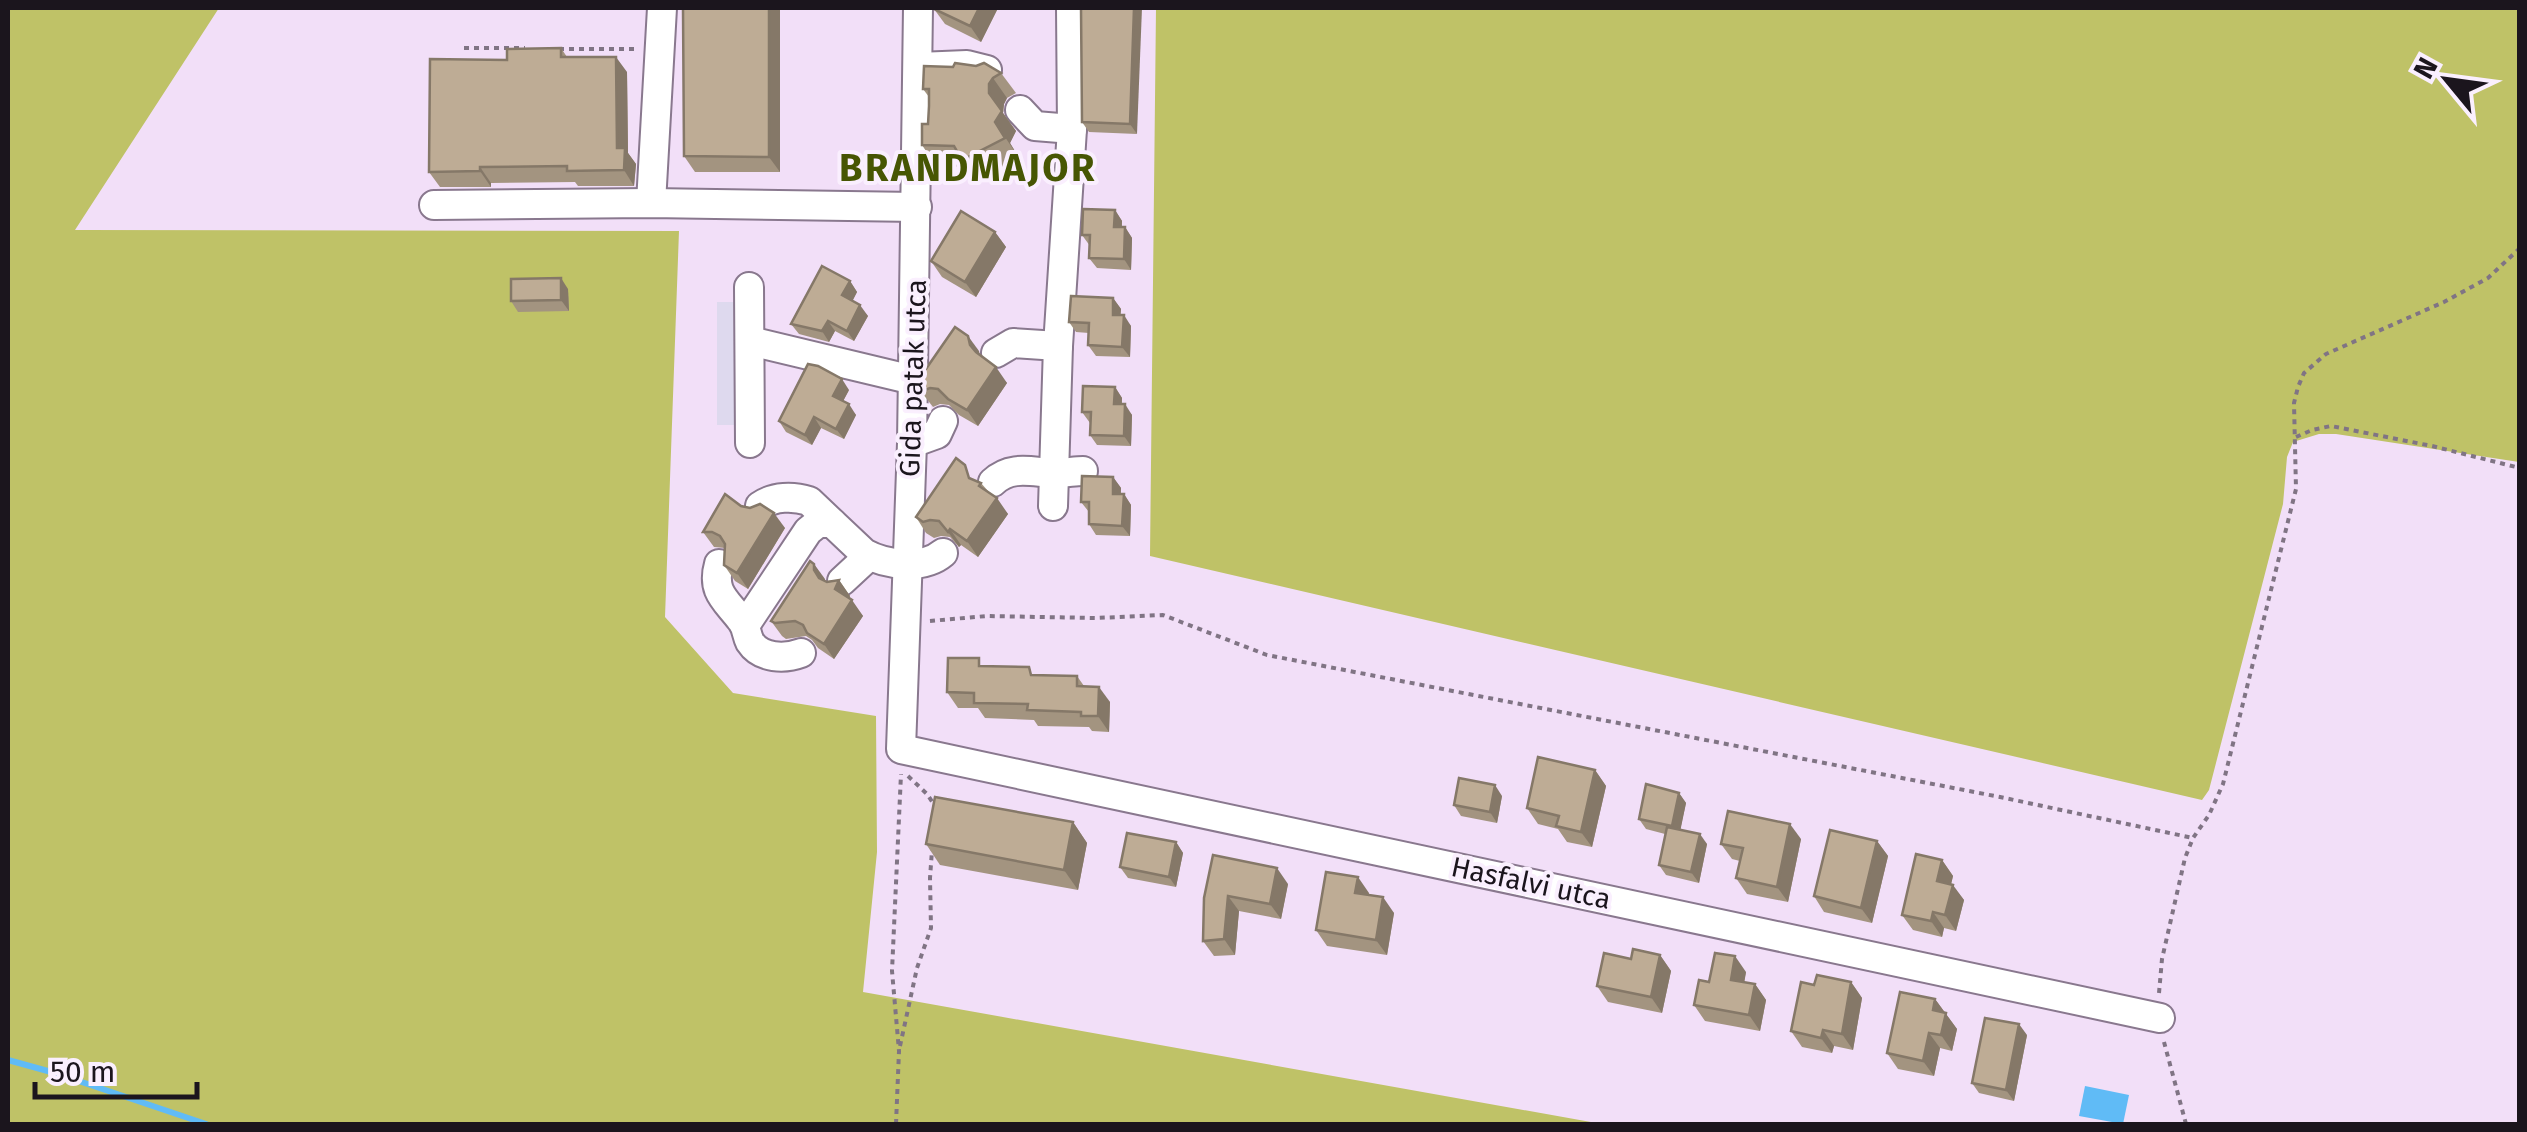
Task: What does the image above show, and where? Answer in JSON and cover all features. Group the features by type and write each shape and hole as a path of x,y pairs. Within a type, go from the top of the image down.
{"street":[{"path":"651,203 662,8"},
{"name":"Gida patak utca","path":"901,749 912,442 918,8"},
{"path":"1053,506 1069,472 1058,346 1072,129 1071,8"},
{"path":"918,67 967,65 986,70"},
{"path":"1025,125 1072,129"},
{"path":"434,206 917,206"},
{"path":"749,287 750,443"},
{"path":"750,341 913,380"},
{"path":"996,353 1012,343 1058,346"},
{"path":"912,442 937,434 944,421"},
{"path":"992,482 1016,470 1069,472"},
{"path":"760,506 772,499 802,499 815,504 869,556 906,564 932,560 943,552"},
{"path":"746,624 808,531 818,523 832,523"},
{"path":"842,581 869,556"},
{"path":"719,564 718,590 746,624 750,641 760,651 774,656 801,652"},
{"name":"Hasfalvi utca","path":"901,749 2160,1018"}],"path":[{"path":"464,48 524,48"},
{"path":"543,48 661,50"},
{"path":"2186,1124 2160,1018 2162,960 2185,858 2228,767 2296,489 2294,403 2298,387 2304,374 2326,354 2444,302 2488,278 2520,248"},
{"path":"2296,437 2331,426 2520,468"},
{"path":"906,624 987,616 1163,615 1267,655 2193,838"},
{"path":"896,1124 899,1050 892,971 901,770 935,806"},
{"path":"899,1050 917,968 932,928 932,842"}],"shaded area":[{"path":"717,302 742,302 743,425 717,425"}],"green space":[{"path":"8,8 219,8 75,230 679,231 665,617 733,693 876,716 877,852 863,992 1602,1124 8,1124"},
{"path":"1156,8 2519,8 2519,462 2336,434 2319,434 2293,442 2287,457 2283,504 2209,790 2202,800 1150,556"}],"water":[{"path":"2085,1086 2129,1095 2123,1124 2079,1116"}],"building":[{"path":"683,8 769,8 769,157 684,156"},
{"path":"934,8 979,8 970,26"},
{"path":"1081,8 1134,8 1130,124 1082,122"},
{"path":"561,48 561,57 616,57 617,148 625,148 624,170 567,171 567,166 429,172 430,59 507,60 507,49"},
{"path":"955,63 984,63 1001,73 989,84 989,93 1002,111 995,122 1005,138 962,160 954,146 922,145 922,124 928,124 929,106 929,89 923,89 924,66 953,67"},
{"path":"1083,209 1115,210 1114,227 1125,227 1124,259 1089,258 1090,235 1082,235"},
{"path":"961,211 995,232 965,282 931,261"},
{"path":"822,266 850,281 842,295 860,305 847,331 828,321 822,331 791,324"},
{"path":"561,278 561,300 511,301 511,279"},
{"path":"1071,296 1113,298 1113,315 1124,315 1122,347 1088,345 1089,323 1069,322"},
{"path":"955,327 968,336 976,352 996,367 967,410 938,389 919,389 919,379"},
{"path":"808,364 842,379 833,396 849,404 836,429 814,417 805,435 779,421"},
{"path":"1083,386 1115,387 1114,404 1125,404 1124,436 1090,435 1091,412 1082,412"},
{"path":"956,458 965,465 969,478 997,498 967,541 950,529 948,532 939,521 923,522 916,517"},
{"path":"1082,476 1113,477 1113,494 1124,494 1122,526 1089,524 1089,502 1081,502"},
{"path":"725,494 741,506 760,504 774,513 737,573 724,565 725,544 720,536 703,532"},
{"path":"810,561 819,578 827,582 839,580 835,589 852,600 824,644 795,621 771,621"},
{"path":"948,658 979,658 979,666 1029,667 1031,675 1077,676 1077,686 1099,687 1098,716 1027,710 1028,704 974,703 974,693 947,692"},
{"path":"1538,757 1595,770 1581,832 1556,826 1559,816 1527,808"},
{"path":"1459,778 1495,785 1490,812 1454,805"},
{"path":"1646,784 1679,793 1672,826 1639,819"},
{"path":"935,797 1073,822 1064,870 926,844"},
{"path":"1728,811 1790,824 1777,887 1736,878 1743,848 1721,844"},
{"path":"1667,827 1700,834 1691,872 1659,865"},
{"path":"1830,830 1877,841 1861,908 1814,896"},
{"path":"1127,833 1176,842 1169,877 1120,867"},
{"path":"1916,854 1942,860 1937,881 1953,885 1945,915 1933,912 1931,921 1902,915"},
{"path":"1213,855 1277,868 1270,904 1228,896 1224,939 1203,941 1204,898"},
{"path":"1326,872 1358,877 1355,893 1383,897 1376,940 1316,930"},
{"path":"1633,949 1660,955 1651,997 1597,986 1604,953 1631,959"},
{"path":"1715,953 1735,956 1731,980 1755,984 1749,1015 1694,1005 1699,980 1709,982"},
{"path":"1817,975 1851,982 1842,1034 1823,1030 1821,1038 1791,1031 1801,982 1814,985"},
{"path":"1900,992 1935,999 1933,1010 1946,1013 1941,1035 1929,1033 1923,1061 1887,1053"},
{"path":"1985,1018 2019,1024 2006,1090 1972,1083"}],"waterway":[{"path":"8,1060 206,1124"}],"district":[{"name":"BRANDMAJOR","path":"968,168"}]}
